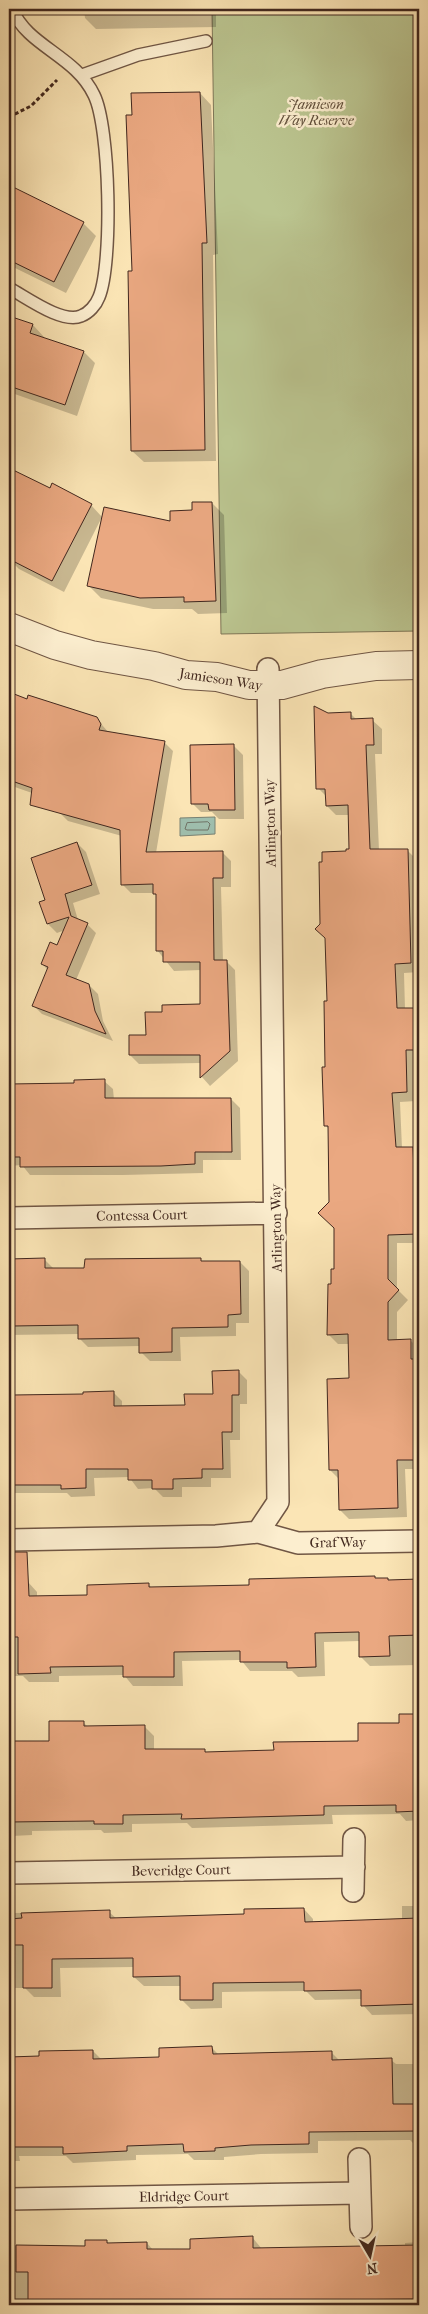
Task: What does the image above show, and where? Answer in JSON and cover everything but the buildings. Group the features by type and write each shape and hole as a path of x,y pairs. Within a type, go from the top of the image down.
{"street":[{"name":"Jamieson Way","path":"9,627 55,646 91,655 154,666 220,660 268,678 285,667 314,658 327,657 376,666 419,665"},
{"name":"Arlington Way","path":"258,1532 278,1502 276,1213 268,678"},
{"name":"Contessa Court","path":"9,1218 276,1213"},
{"path":"9,1540 216,1536 258,1532"},
{"name":"Graf Way","path":"258,1532 298,1543 419,1541"},
{"path":"353,1891 354,1839"},
{"name":"Beveridge Court","path":"9,1873 354,1867"},
{"path":"360,2159 361,2227"},
{"name":"Eldridge Court","path":"9,2199 360,2193"}],"lane":[{"path":"9,288 58,314 76,318 86,314 99,299 107,245 105,152 98,104 82,75 69,62 22,27 12,9"},
{"path":"82,75 138,55 206,41"}],"path":[{"path":"9,117 31,106 54,82 69,62"}],"green space":[{"name":"Jamieson Way Reserve","path":"212,9 419,9 419,631 221,634"}],"water":[{"path":"215,817 215,834 180,836 180,818"}]}
